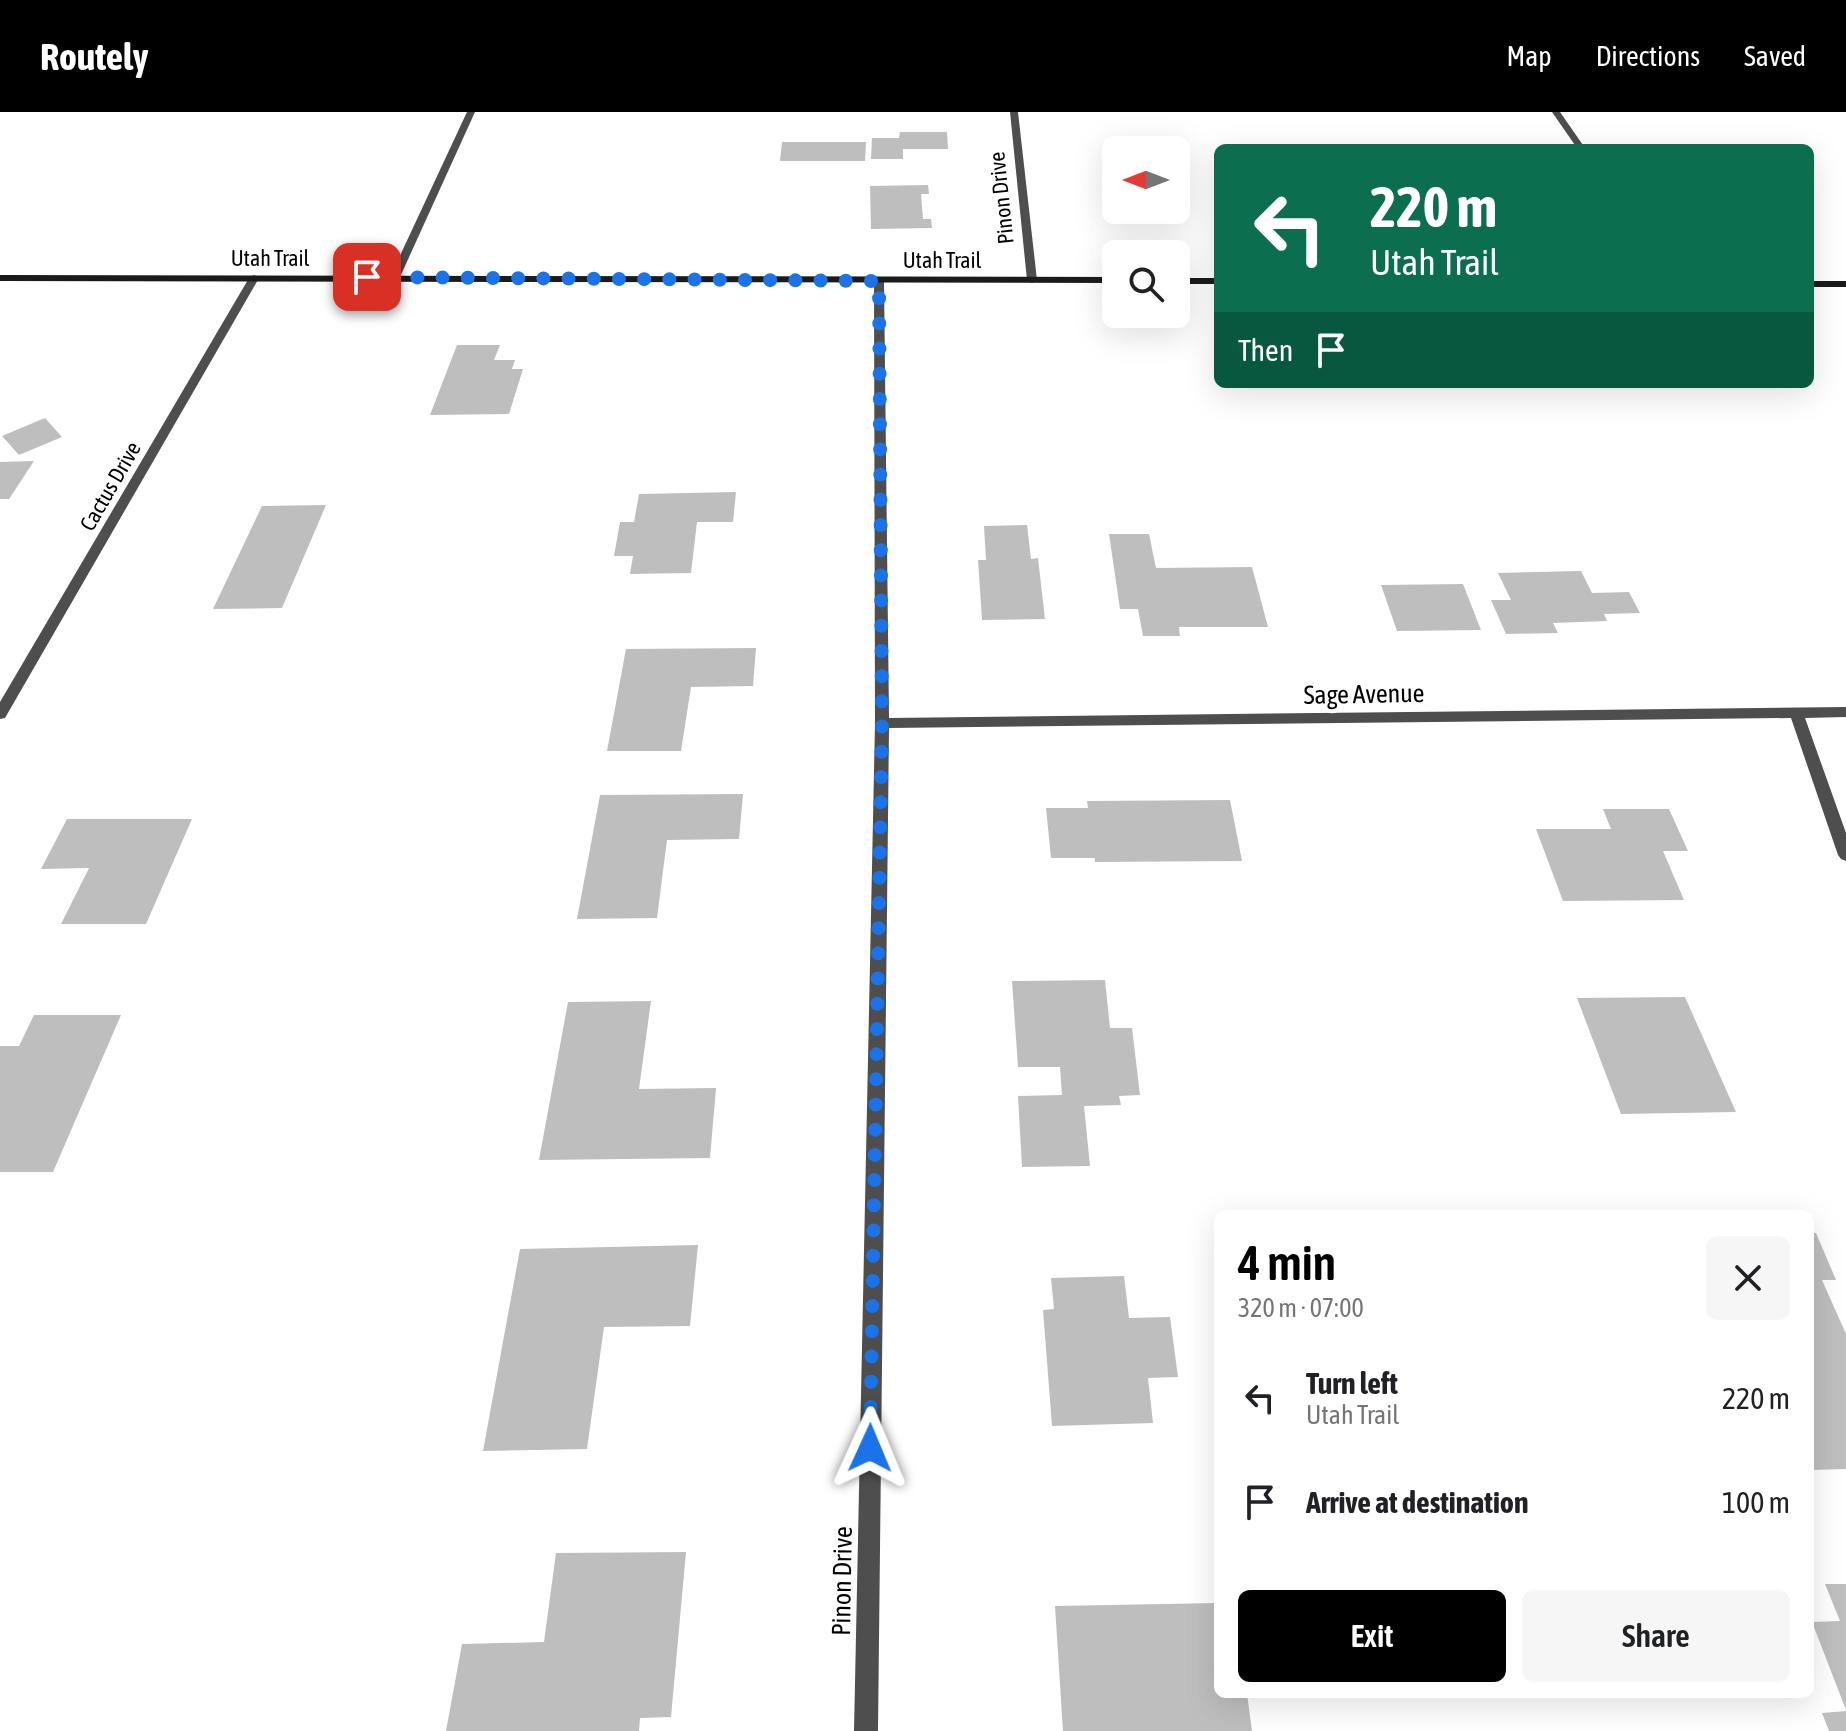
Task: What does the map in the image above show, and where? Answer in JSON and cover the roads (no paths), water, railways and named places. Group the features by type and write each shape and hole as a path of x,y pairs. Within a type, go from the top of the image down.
{"main road":[{"name":"Utah Trail","path":"0,278 1102,280"},
{"path":"1190,281 1214,281"},
{"path":"1814,284 1846,284"}],"street":[{"path":"395,277 471,112"},
{"name":"Pinon Drive","path":"1014,112 1032,280"},
{"path":"1556,112 1578,144"},
{"name":"Cactus Drive","path":"0,714 254,278"},
{"name":"Pinon Drive","path":"866,1731 882,723 879,281"},
{"path":"1796,712 1846,855"},
{"name":"Sage Avenue","path":"882,723 1846,712"}]}
